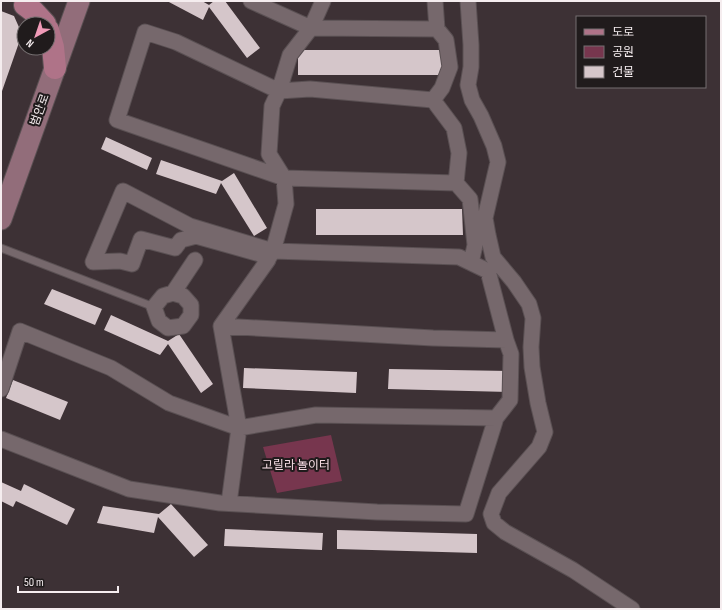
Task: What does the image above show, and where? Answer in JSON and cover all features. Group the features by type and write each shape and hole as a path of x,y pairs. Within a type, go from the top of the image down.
{"main road":[{"path":"25,2 38,16"},
{"path":"54,56 55,68"}],"street":[{"name":"범안로","path":"1,219 79,1"},
{"path":"251,1 311,28 436,29"},
{"path":"229,503 239,428 221,326 270,256 286,204 284,178 268,154 272,106 279,91 290,55 311,28 323,1"},
{"path":"433,100 442,88 450,67 446,40 436,29 435,1"},
{"path":"468,1 471,45 471,67 468,85 472,100 481,116 494,146 498,162 485,218 488,235 494,257 529,304 533,318 531,347 532,367 545,432 539,447 499,494 492,514 494,523 505,532 573,570 632,609"},
{"path":"456,183 284,178 117,120 145,32 176,42 279,91 310,89 433,100 454,128 459,153 456,183 470,199 475,245 471,263"},
{"path":"1,439 129,489 229,503 377,512 466,514 496,418 510,400 511,354 488,271 459,257 270,256 196,236 181,240 175,248 141,239 132,264 120,261 93,262 123,190 190,226 270,256"},
{"path":"173,293 195,260"},
{"path":"173,293 183,296 191,305 191,315 183,326 168,328 159,321 154,307 163,296 173,293"},
{"path":"221,326 433,338 506,340"},
{"path":"1,389 20,331 111,368 169,403 239,428 316,415 496,418"}],"lane":[{"path":"1,248 154,307"}],"green space":[{"name":"고릴라 놀이터","path":"331,435 342,481 277,493 263,447"}],"building":[{"path":"167,1 202,1 209,5 214,1 225,1 260,48 247,58 209,7 203,20"},
{"path":"1,11 14,16 16,20 16,51 1,94"},
{"path":"298,50 444,50 444,75 298,75"},
{"path":"106,137 152,158 147,170 101,149"},
{"path":"161,160 222,181 234,173 267,228 254,236 221,183 216,194 156,174"},
{"path":"316,209 462,209 463,235 316,235"},
{"path":"52,289 102,309 95,325 44,304"},
{"path":"111,315 168,341 179,334 213,384 201,393 168,344 160,355 104,330"},
{"path":"244,368 357,372 356,393 243,388"},
{"path":"389,369 510,371 509,392 388,389"},
{"path":"13,380 68,402 60,420 6,398"},
{"path":"1,482 21,491 24,484 75,509 67,525 16,501 13,507 1,501"},
{"path":"171,504 208,545 194,557 158,517 154,533 97,523 103,506 159,514"},
{"path":"225,529 323,533 322,550 224,546"},
{"path":"337,530 477,534 477,553 337,549"}]}
